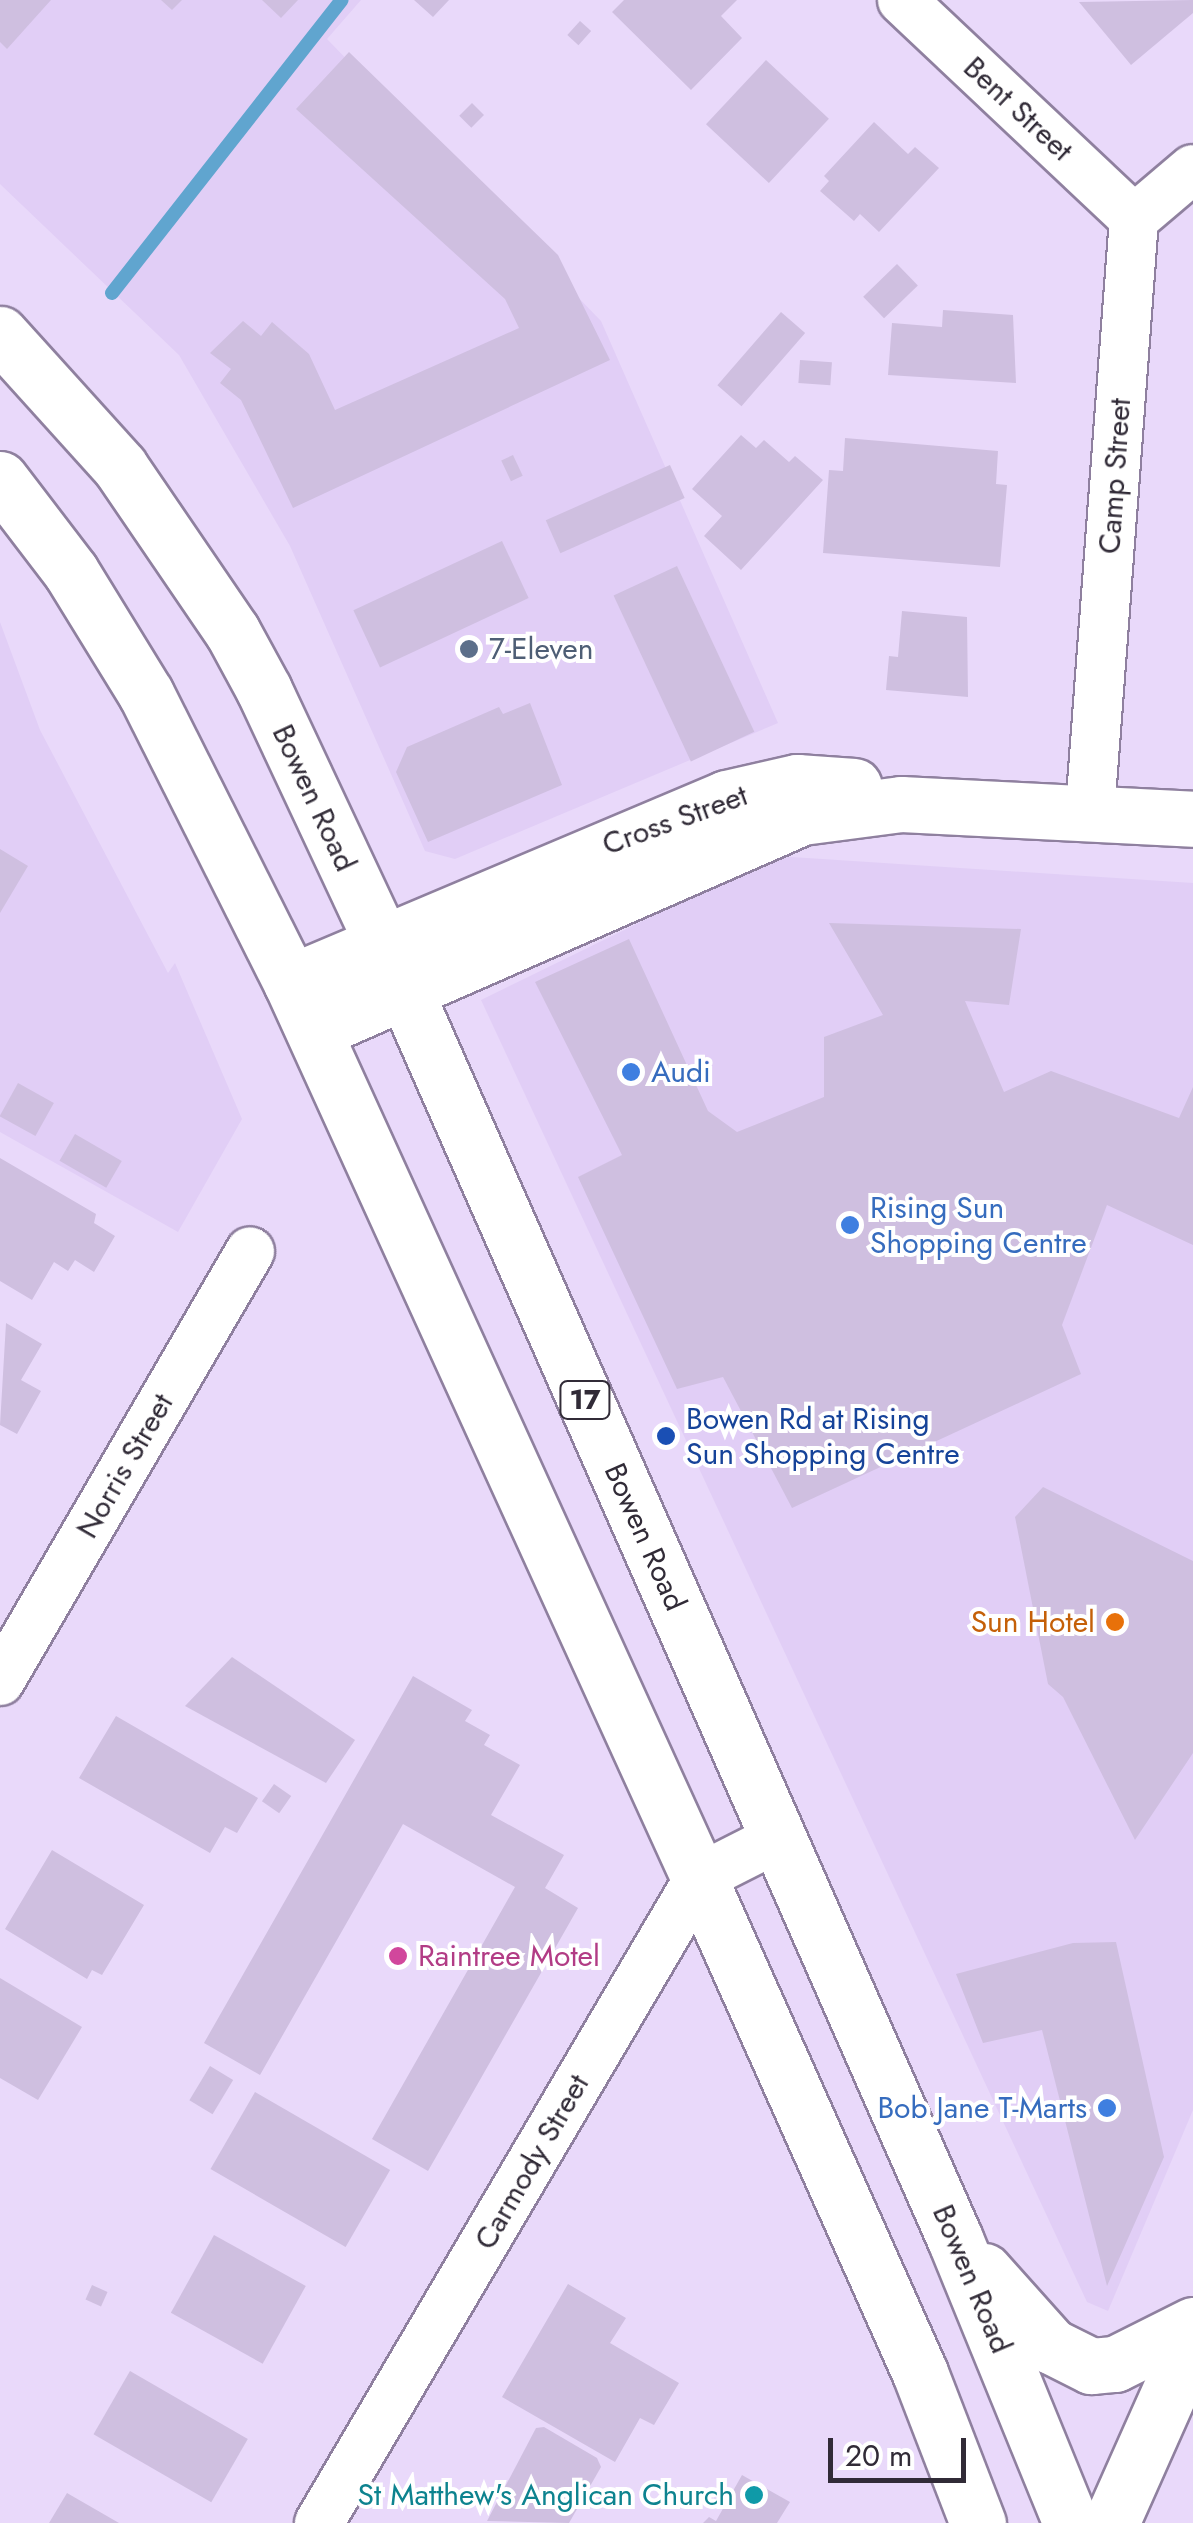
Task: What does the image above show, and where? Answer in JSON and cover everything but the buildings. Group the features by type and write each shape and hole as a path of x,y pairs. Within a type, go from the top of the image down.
{"main road":[{"name":"Bowen Road","path":"0,334 120,467 232,631 405,990 955,2239 1071,2523"},
{"path":"0,479 70,572 146,694 291,982 920,2373 978,2523"},
{"name":"Cross Street","path":"291,982 602,846 776,784 837,784 986,805 1193,818"},
{"name":"Cross Street","path":"314,1032 802,817 864,806 986,805"},
{"path":"955,2239 1071,2360 1115,2364 1193,2325"},
{"path":"1111,2523 1193,2339"}],"street":[{"name":"Bent Street","path":"902,0 1134,218"},
{"path":"1134,218 1193,169"},
{"name":"Camp Street","path":"1090,812 1134,218"},
{"name":"Norris Street","path":"0,1681 250,1252"},
{"path":"699,1878 778,1838"},
{"name":"Carmody Street","path":"320,2523 699,1878"}],"shaded area":[{"path":"0,0 361,0 327,39 601,321 778,723 455,859 425,851 290,546 179,355 0,184"},
{"path":"0,622 40,730 168,973 175,963 242,1119 178,1232 0,1132"},
{"name":"Rising Sun Shopping Centre","path":"776,856 1193,883 1193,2110 1108,2311 1087,2302 481,1000"}],"waterway":[{"path":"112,293 342,0"}],"place":[{"name":"7-Eleven","path":"469,649"},
{"name":"Audi","path":"631,1072"},
{"name":"Rising Sun Shopping Centre","path":"850,1225"},
{"name":"Bowen Rd at Rising Sun Shopping Centre","path":"666,1436"},
{"name":"Sun Hotel","path":"1115,1622"},
{"name":"Raintree Motel","path":"398,1956"},
{"name":"Bob Jane T-Marts","path":"1107,2108"},
{"name":"St Matthew's Anglican Church","path":"754,2495"}]}
